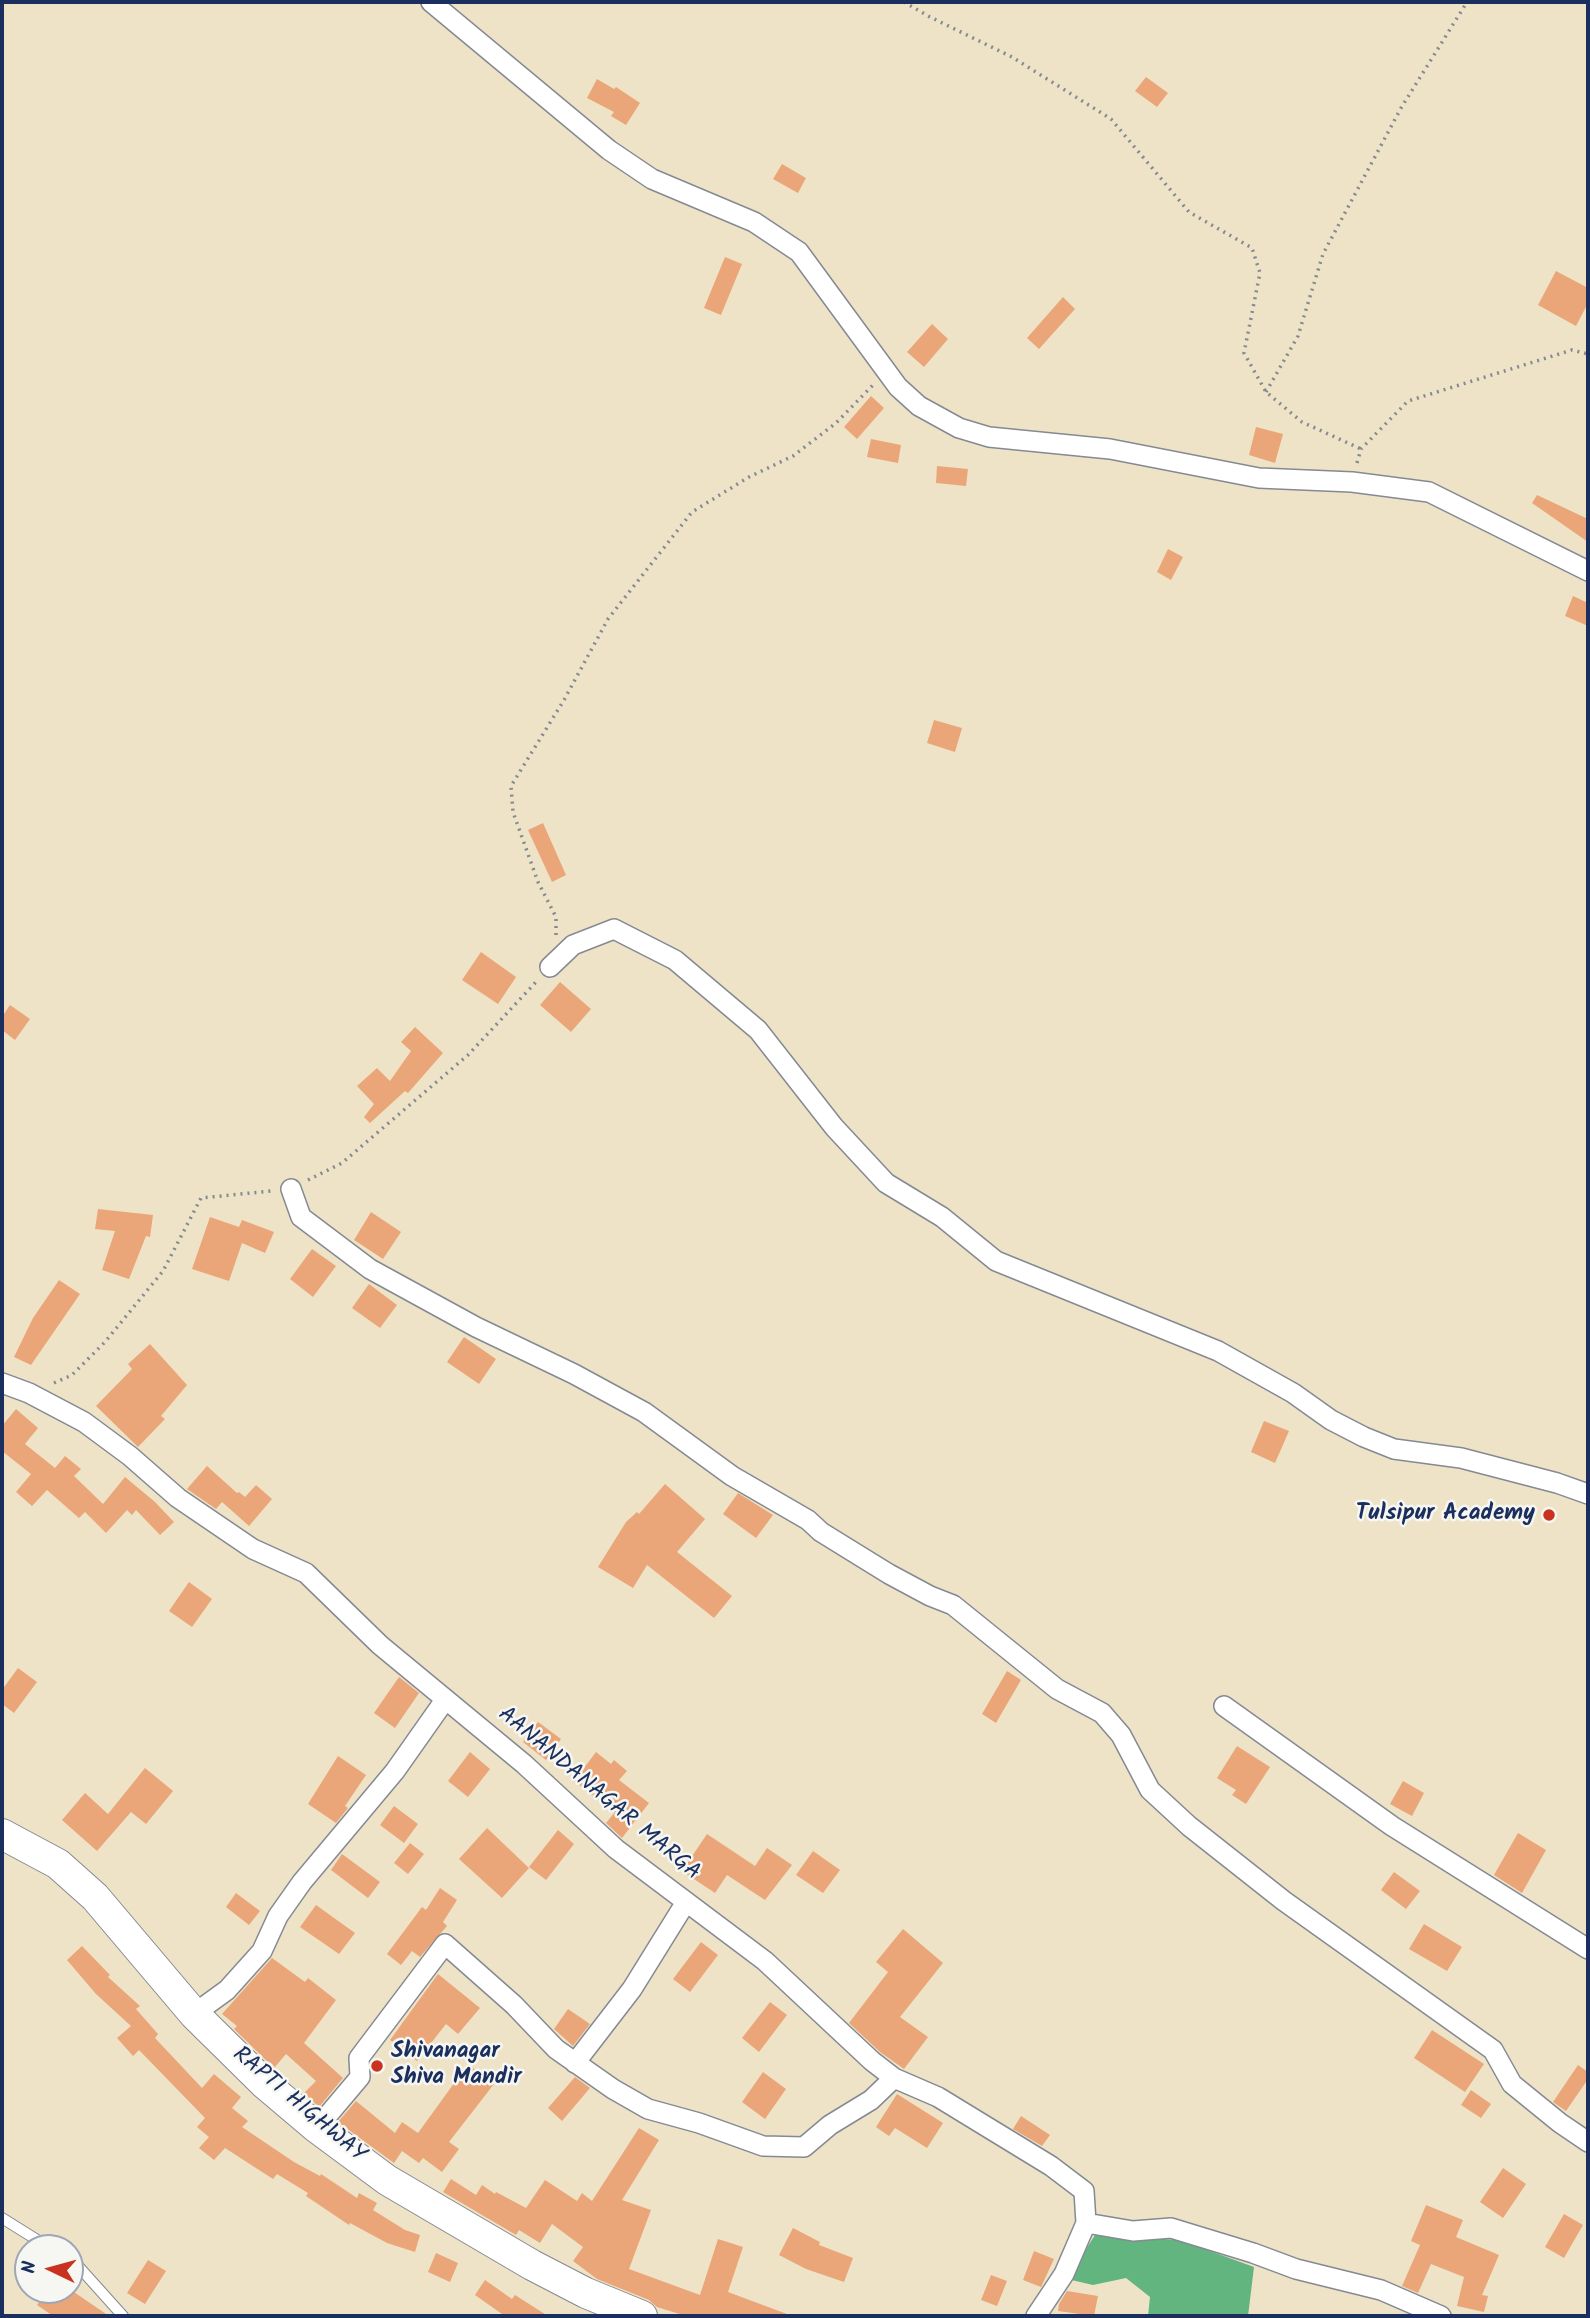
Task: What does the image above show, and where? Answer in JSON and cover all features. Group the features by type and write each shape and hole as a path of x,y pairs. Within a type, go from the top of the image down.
{"main road":[{"name":"RAPTI HIGHWAY","path":"2,1833 58,1864 95,1897 194,2014 265,2084 317,2129 387,2180 532,2265 586,2293 642,2316"}],"street":[{"path":"430,2 608,150 652,179 754,222 799,252 898,387 919,406 958,428 989,437 1110,449 1259,478 1352,482 1429,492 1588,571"},
{"path":"550,967 573,945 614,929 675,960 758,1030 834,1127 886,1183 942,1217 996,1261 1218,1351 1293,1393 1331,1420 1394,1449 1461,1458 1557,1483 1588,1494"},
{"path":"291,1189 301,1217 370,1269 645,1412 732,1476 808,1520 821,1532 889,1574 953,1605 1056,1689 1102,1713 1121,1735 1150,1790 1189,1826 1294,1908 1493,2050 1511,2084 1588,2142"},
{"name":"AANANDANAGAR MARGA","path":"2,1383 29,1393 84,1422 130,1456 178,1498 253,1549 306,1573 380,1645 524,1764 616,1849 765,1961 833,2026 894,2078 938,2097 1051,2166 1084,2190 1086,2223 1064,2274 1036,2316"},
{"path":"194,2014 227,1990 262,1951 278,1916 302,1882 394,1771 445,1700"},
{"path":"1224,1706 1392,1826 1588,1949"},
{"path":"575,2063 632,1989 686,1902"},
{"path":"317,2129 360,2077 359,2058 445,1944 514,2005 556,2049 575,2063 648,2109 699,2123 763,2146 804,2147 830,2125 871,2100 894,2078"},
{"path":"1086,2223 1133,2231 1171,2228 1296,2269 1381,2290 1441,2316"}],"lane":[{"path":"2,2218 28,2234"},
{"path":"84,2273 123,2316"}],"path":[{"path":"904,2 1012,57 1111,119 1189,212 1252,248 1261,273 1244,353 1266,393 1302,422 1362,449"},
{"path":"1266,393 1298,336 1323,254 1401,108 1467,2"},
{"path":"1352,482 1362,449 1408,401 1572,350 1588,354"},
{"path":"29,1393 72,1375 105,1342 163,1271 201,1198 291,1189 342,1163 468,1055 550,967 556,940 556,917 525,848 513,812 511,786 564,700 608,619 692,512 749,477 793,456 836,423 887,372"}],"green space":[{"path":"1095,2235 1180,2240 1254,2267 1248,2316 1148,2316 1150,2297 1126,2278 1093,2285 1067,2279"}],"building":[{"path":"1146,77 1168,93 1157,107 1135,91"},
{"path":"597,79 614,89 616,87 640,103 626,125 611,116 614,112 587,98"},
{"path":"782,164 806,178 798,193 773,179"},
{"path":"725,257 742,264 721,315 704,308"},
{"path":"1556,271 1588,288 1588,303 1576,326 1538,305"},
{"path":"1063,297 1075,309 1039,349 1027,338"},
{"path":"932,324 948,339 924,367 907,352"},
{"path":"871,396 884,408 857,439 844,427"},
{"path":"1256,427 1283,434 1275,463 1249,455"},
{"path":"871,439 901,445 898,463 867,457"},
{"path":"937,466 968,469 966,486 936,483"},
{"path":"1537,495 1588,519 1588,542 1532,503"},
{"path":"1168,549 1183,557 1171,580 1157,572"},
{"path":"1573,596 1588,603 1588,626 1565,616"},
{"path":"934,720 962,728 955,752 927,743"},
{"path":"543,823 566,875 552,882 528,830"},
{"path":"481,952 516,977 498,1004 462,980"},
{"path":"560,982 591,1009 571,1032 540,1005"},
{"path":"10,1005 30,1019 15,1040 2,1030 2,1017"},
{"path":"415,1027 443,1053 408,1093 405,1091 370,1123 364,1117 374,1104 357,1086 377,1068 390,1081 411,1051 401,1042"},
{"path":"98,1209 153,1215 150,1237 146,1236 129,1279 102,1270 115,1231 95,1229"},
{"path":"371,1212 401,1232 383,1259 354,1240"},
{"path":"210,1217 239,1227 242,1220 274,1232 265,1253 242,1243 229,1281 192,1269"},
{"path":"312,1249 336,1266 313,1297 290,1279"},
{"path":"59,1280 80,1294 31,1365 14,1357 33,1318"},
{"path":"369,1284 397,1305 380,1328 352,1308"},
{"path":"464,1337 496,1359 479,1384 447,1362"},
{"path":"150,1344 187,1385 161,1416 165,1419 138,1447 96,1406 132,1369 128,1364"},
{"path":"16,1409 38,1428 25,1444 55,1468 65,1456 81,1469 74,1476 103,1504 125,1477 174,1522 160,1535 136,1510 132,1515 127,1510 106,1533 85,1512 79,1518 47,1490 32,1506 16,1492 31,1474 2,1451 2,1426"},
{"path":"1264,1421 1289,1431 1275,1463 1251,1452"},
{"path":"207,1466 237,1493 245,1497 256,1485 272,1499 249,1526 222,1502 216,1509 187,1489"},
{"path":"665,1484 705,1519 677,1552 732,1596 714,1618 647,1565 633,1588 598,1567 626,1522 637,1512 639,1514"},
{"path":"738,1493 773,1515 756,1538 723,1514"},
{"path":"189,1582 212,1599 192,1627 169,1611"},
{"path":"18,1668 37,1682 14,1713 2,1704 2,1690"},
{"path":"1007,1671 1021,1680 996,1723 982,1714"},
{"path":"399,1677 419,1693 395,1728 374,1713"},
{"path":"538,1722 561,1739 546,1760 523,1742"},
{"path":"1237,1746 1270,1767 1246,1804 1232,1795 1236,1790 1217,1778"},
{"path":"470,1752 490,1769 468,1797 448,1781"},
{"path":"596,1752 611,1764 614,1760 627,1771 619,1780 649,1803 622,1838 606,1823 615,1812 574,1781"},
{"path":"338,1756 366,1775 345,1806 348,1808 336,1823 308,1804"},
{"path":"145,1768 173,1791 146,1824 131,1812 97,1851 62,1820 85,1793 108,1814"},
{"path":"1403,1781 1424,1793 1412,1816 1390,1804"},
{"path":"394,1806 418,1824 404,1843 380,1825"},
{"path":"487,1828 529,1868 502,1898 459,1859"},
{"path":"558,1830 574,1844 546,1880 529,1867"},
{"path":"1518,1833 1546,1850 1522,1893 1494,1875"},
{"path":"707,1834 755,1866 767,1848 792,1865 765,1900 727,1875 715,1893 682,1871"},
{"path":"410,1843 424,1854 408,1874 394,1863"},
{"path":"813,1851 840,1870 823,1893 796,1875"},
{"path":"342,1854 380,1882 368,1898 331,1870"},
{"path":"1394,1872 1420,1891 1406,1909 1381,1890"},
{"path":"440,1888 457,1900 443,1922 447,1926 420,1957 412,1951 401,1965 387,1954 422,1907 426,1910"},
{"path":"236,1893 260,1911 249,1925 226,1907"},
{"path":"316,1905 355,1933 339,1954 300,1927"},
{"path":"1424,1924 1462,1947 1447,1971 1409,1949"},
{"path":"903,1929 943,1963 900,2017 928,2037 904,2069 880,2052 849,2023 888,1972 876,1962"},
{"path":"701,1942 718,1955 690,1992 673,1979"},
{"path":"82,1946 110,1975 108,1977 140,2006 136,2009 158,2034 155,2038 202,2088 214,2074 241,2097 232,2108 248,2121 242,2127 294,2162 320,2176 321,2174 357,2198 359,2193 377,2203 373,2210 405,2230 420,2235 415,2252 387,2243 350,2223 349,2225 306,2196 308,2193 277,2174 273,2179 225,2148 214,2160 199,2148 209,2137 197,2127 205,2118 139,2050 133,2056 117,2038 131,2026 96,1994 67,1960"},
{"path":"272,1958 305,1982 308,1978 336,2000 304,2043 343,2078 319,2107 304,2093 316,2081 286,2054 274,2068 234,2029 237,2026 222,2014"},
{"path":"438,1974 480,2008 458,2034 446,2024 417,2061 390,2040"},
{"path":"770,2002 787,2015 759,2052 742,2038"},
{"path":"568,2009 590,2024 573,2046 554,2029"},
{"path":"1432,2030 1484,2064 1465,2092 1414,2058"},
{"path":"468,2064 494,2084 449,2142 459,2149 442,2172 423,2158 419,2163 402,2151 394,2163 338,2122 356,2101 395,2133 402,2122 418,2133"},
{"path":"1578,2065 1588,2072 1588,2079 1566,2111 1553,2102"},
{"path":"763,2072 786,2089 765,2119 742,2102"},
{"path":"575,2077 590,2088 562,2121 548,2108"},
{"path":"1471,2090 1491,2104 1481,2118 1461,2105"},
{"path":"897,2094 943,2123 927,2148 895,2128 889,2136 876,2127"},
{"path":"1021,2116 1050,2135 1042,2146 1013,2129"},
{"path":"639,2128 659,2140 622,2200 651,2210 629,2269 700,2295 718,2239 743,2247 728,2292 787,2316 686,2316 657,2307 649,2300 597,2279 573,2261 583,2247 552,2224 540,2243 519,2230 516,2235 443,2192 451,2179 476,2195 482,2185 526,2208 545,2180 577,2201 582,2193 592,2201"},
{"path":"1503,2168 1526,2184 1503,2218 1480,2202"},
{"path":"1426,2205 1463,2220 1456,2237 1499,2255 1482,2295 1488,2296 1484,2312 1457,2306 1464,2277 1431,2264 1418,2293 1402,2286 1420,2245 1411,2241"},
{"path":"1564,2214 1583,2225 1564,2258 1545,2247"},
{"path":"793,2228 820,2242 819,2245 853,2258 844,2282 806,2269 779,2255"},
{"path":"1034,2251 1054,2259 1041,2287 1023,2280"},
{"path":"436,2253 458,2263 450,2282 428,2272"},
{"path":"148,2260 166,2271 145,2304 127,2293"},
{"path":"991,2275 1007,2281 997,2306 981,2300"},
{"path":"485,2280 512,2299 515,2295 548,2316 501,2316 502,2314 475,2295"},
{"path":"1067,2291 1098,2296 1094,2316 1058,2311"},
{"path":"84,2299 109,2316 53,2316 37,2305 84,2304"}],"place":[{"name":"Tulsipur Academy","path":"1549,1515"},
{"name":"Shivanagar Shiva Mandir","path":"377,2066"}]}
